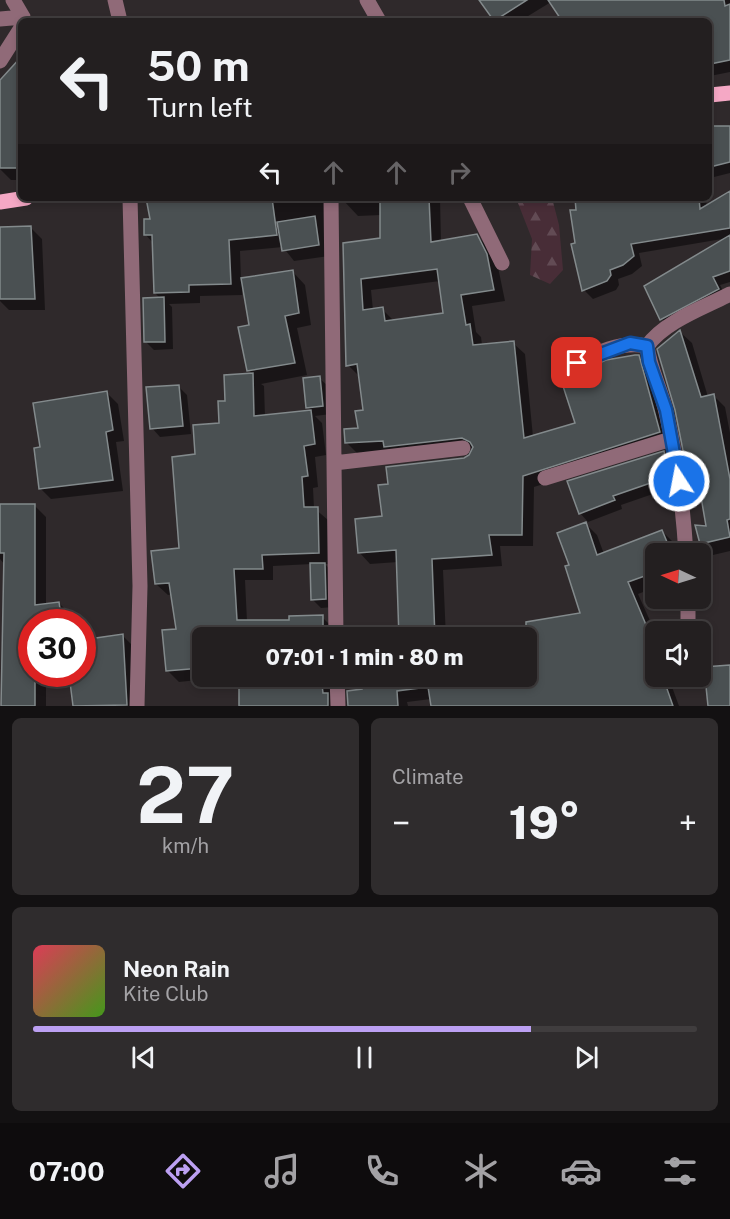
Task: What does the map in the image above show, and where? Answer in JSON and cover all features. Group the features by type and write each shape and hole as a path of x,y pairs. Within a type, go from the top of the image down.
{"main road":[{"path":"712,95 730,93"},
{"path":"0,202 18,199"}],"street":[{"path":"13,0 20,18"},
{"path":"115,0 119,18"},
{"path":"367,0 377,18"},
{"path":"0,19 18,21"},
{"path":"0,61 18,29"},
{"path":"130,201 140,586 137,706"},
{"path":"331,201 336,627"},
{"path":"471,201 502,263"},
{"path":"647,346 654,337 679,320 730,294"},
{"path":"562,370 608,349 630,343 647,346"},
{"path":"647,346 671,439 683,501 685,543"},
{"path":"545,478 671,439"},
{"path":"334,463 463,448"},
{"path":"338,687 339,706"}],"green space":[{"path":"517,201 553,201 559,225 563,270 550,284 530,275 532,239"}],"building":[{"path":"479,0 527,0 499,18 492,18"},
{"path":"548,0 724,0 725,6 730,4 730,60 712,64 712,18 560,18"},
{"path":"18,60 18,168 0,168 0,80"},
{"path":"712,126 730,126 730,162 712,166"},
{"path":"730,191 730,228 631,244 634,256 623,265 610,270 611,275 607,281 582,291 571,244 575,243 570,210 576,210 575,201 699,201 700,209"},
{"path":"147,201 272,201 277,235 229,240 231,284 189,285 189,292 154,293 152,235 144,235 144,219 150,219"},
{"path":"380,201 429,201 431,242 477,234 487,254 494,290 461,295 466,325 470,324 473,345 514,341 524,438 575,423 561,380 606,360 635,355 639,355 660,432 523,476 522,535 489,535 492,555 432,559 435,627 399,627 396,550 358,553 355,519 382,516 378,485 388,484 386,467 464,458 469,455 473,447 470,442 462,438 384,447 383,441 345,443 344,429 358,428 355,411 363,410 357,364 346,366 343,243 380,238","holes":["437,269 443,313 385,321 383,307 363,310 361,279"]},
{"path":"315,216 319,245 282,251 277,222"},
{"path":"31,226 35,299 0,299 0,227"},
{"path":"730,235 730,271 713,277 719,289 660,320 644,286"},
{"path":"293,270 299,313 285,316 295,363 247,371 238,327 249,325 241,278"},
{"path":"164,297 165,342 144,342 143,298"},
{"path":"680,330 701,397 714,394 730,479 730,519 727,520 730,537 700,543 695,525 706,526 696,468 687,471 675,410 657,349"},
{"path":"253,373 254,416 311,410 315,444 304,446 308,476 302,477 304,507 318,507 319,553 262,555 263,569 234,569 237,620 289,620 289,616 323,615 323,627 192,627 192,669 166,671 162,630 176,629 169,583 155,584 151,551 179,548 172,457 195,454 193,425 219,423 218,401 225,401 224,375"},
{"path":"320,376 323,406 306,408 303,378"},
{"path":"179,385 183,426 150,429 146,387"},
{"path":"107,391 113,430 106,432 113,480 39,489 34,448 40,447 33,403"},
{"path":"664,451 668,477 613,496 615,500 579,514 567,481"},
{"path":"0,504 35,504 35,605 59,602 60,609 18,609 18,687 35,687 35,706 1,706 4,553 0,553"},
{"path":"586,522 597,555 662,530 667,543 645,543 645,576 628,582 645,622 645,687 666,687 673,706 431,706 428,687 537,687 537,627 526,627 526,622 580,613 565,566 569,565 557,533"},
{"path":"310,563 325,563 326,599 311,600"},
{"path":"123,634 127,705 73,706 71,687 96,687 96,638"},
{"path":"730,665 730,706 708,706 706,687 711,687 711,666"},
{"path":"239,687 322,687 323,693 328,693 328,706 239,706"},
{"path":"362,687 428,687 397,691 398,706 348,706 347,691 362,689"}],"route":[{"path":"577,363 608,349 630,343 647,346 649,362 666,410 679,481"}]}
